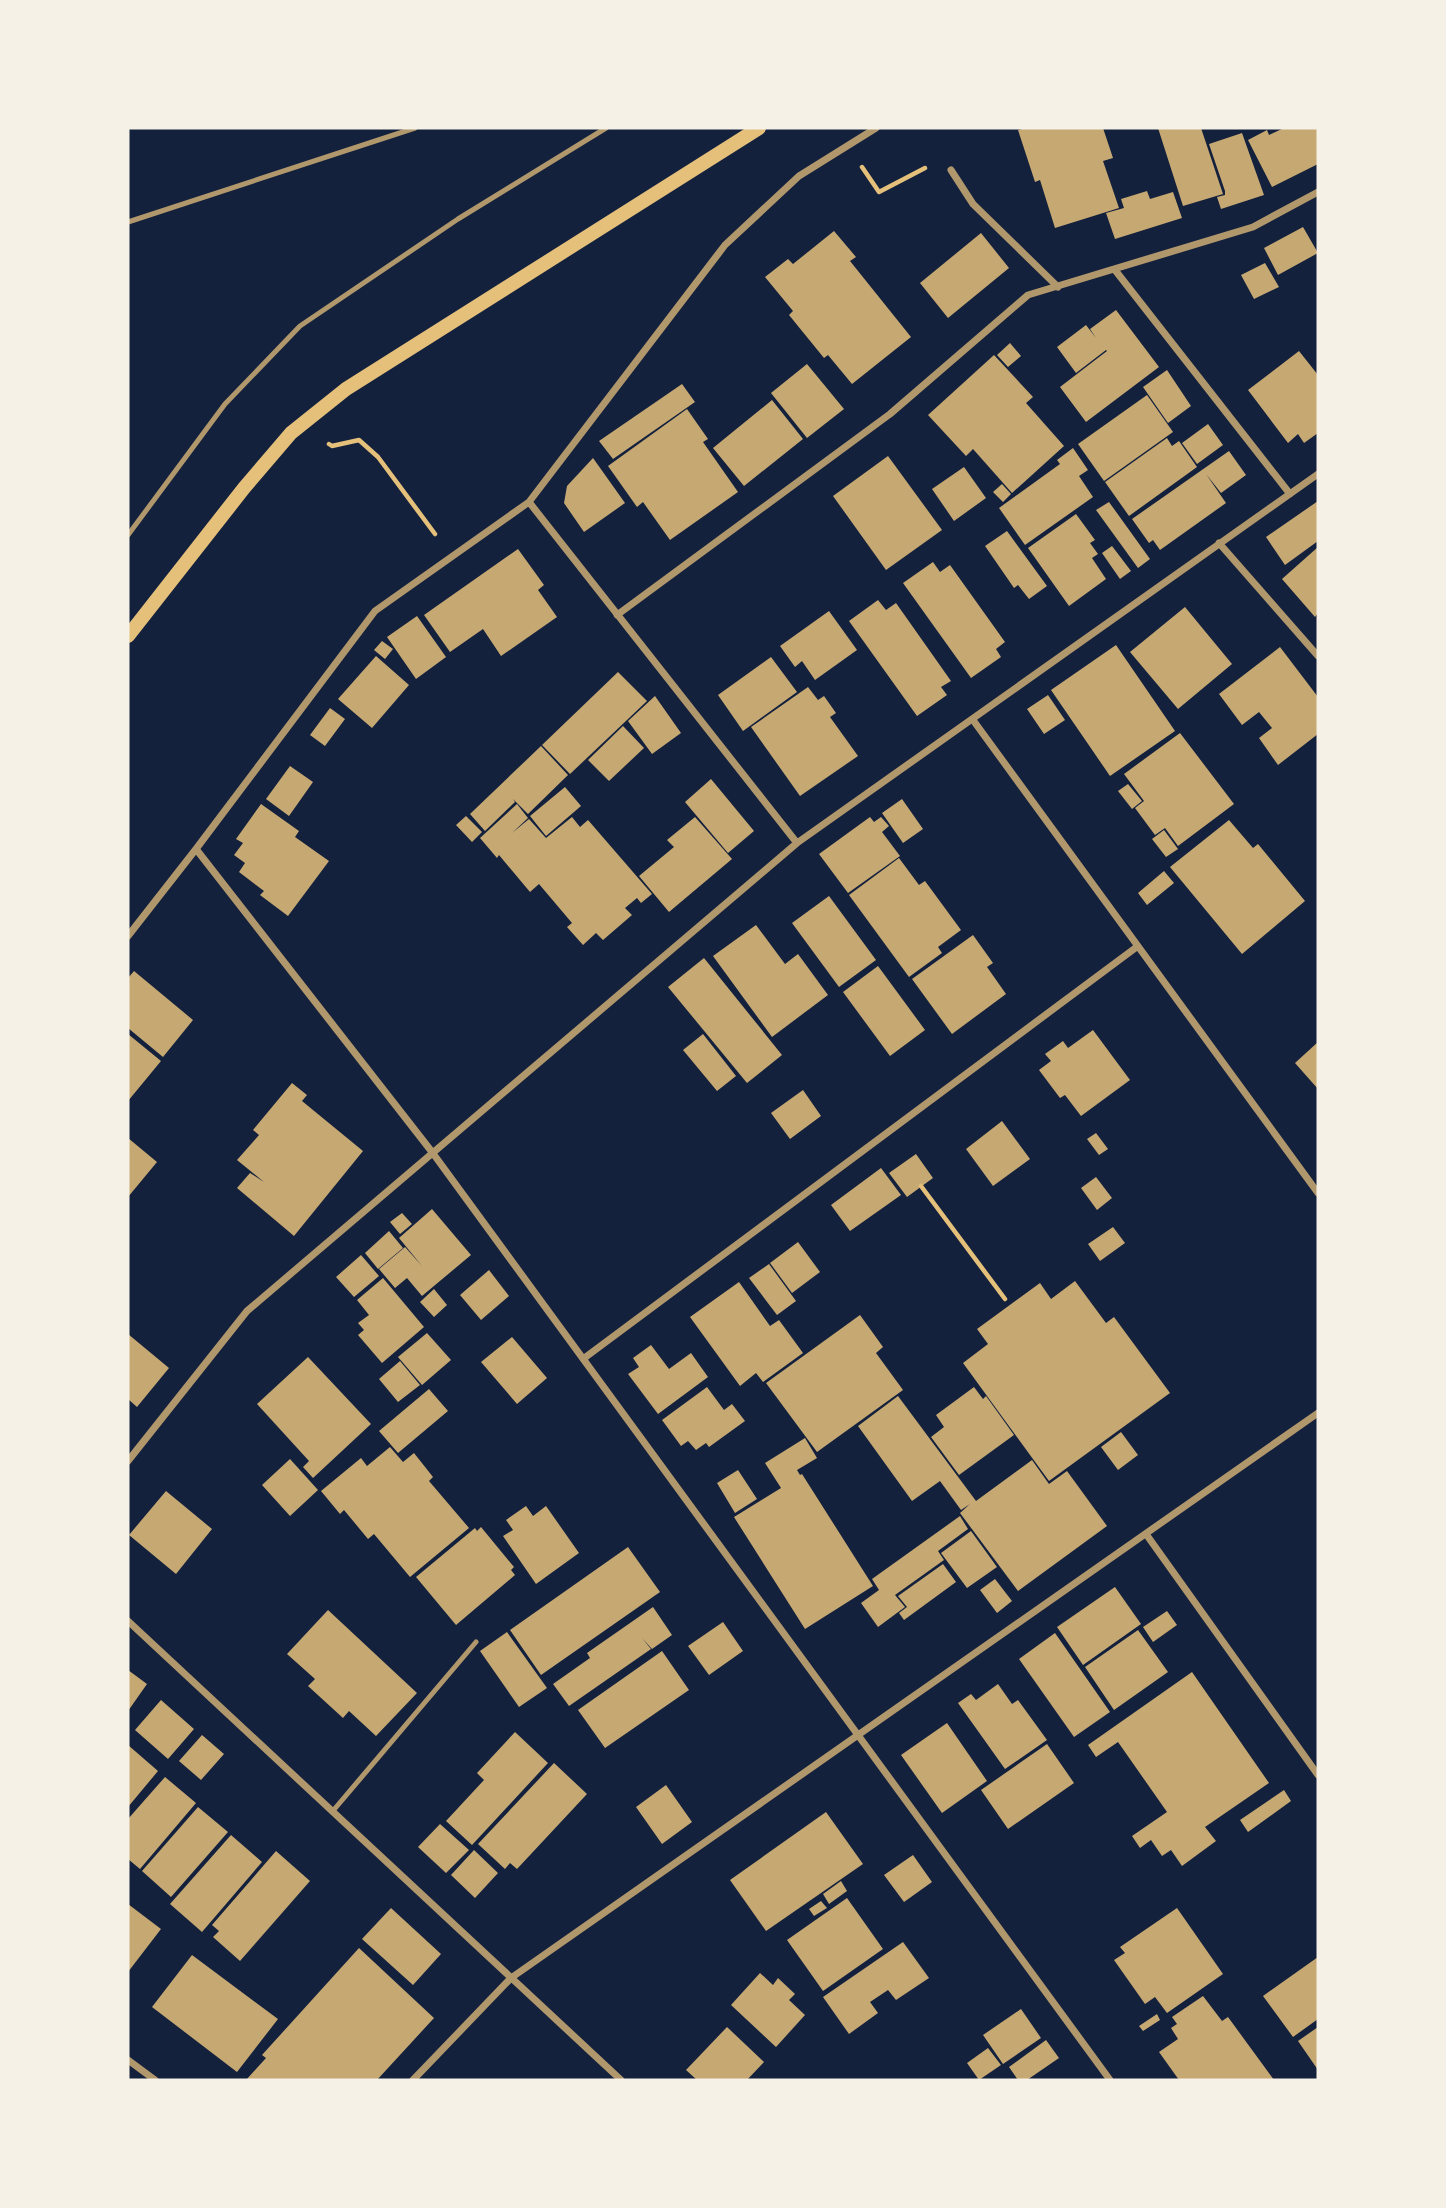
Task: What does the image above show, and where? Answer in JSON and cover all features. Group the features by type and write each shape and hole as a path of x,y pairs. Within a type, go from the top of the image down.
{"main road":[{"path":"128,636 244,488 291,433 345,389 759,128"}],"street":[{"path":"128,936 375,611 529,502 725,245 799,176 876,128"},
{"path":"951,170 973,204 1058,287"},
{"path":"618,615 890,414 1028,295 1253,227 1318,192"},
{"path":"1115,270 1290,494"},
{"path":"128,1461 247,1311 797,843 1318,474"},
{"path":"529,502 797,843"},
{"path":"1219,543 1318,656"},
{"path":"973,720 1318,1193"},
{"path":"196,849 432,1153 1111,2080"},
{"path":"583,1359 1138,946"},
{"path":"413,2080 511,1978 1318,1413"},
{"path":"1146,1534 1318,1774"},
{"path":"128,1621 621,2080"},
{"path":"128,2060 155,2080"}],"lane":[{"path":"128,222 415,128"},
{"path":"128,536 225,404 300,326 458,219 606,128"},
{"path":"332,1812 476,1642"}],"path":[{"path":"874,185 878,192 944,159 951,170"},
{"path":"359,440 378,457 438,538"},
{"path":"921,1186 1005,1299"}],"building":[{"path":"1103,128 1113,158 1103,161 1119,208 1055,228 1040,180 1035,182 1018,130"},
{"path":"1158,128 1201,128 1223,194 1183,206"},
{"path":"1284,128 1318,128 1318,164 1272,187 1248,140 1267,130 1269,135"},
{"path":"1242,133 1264,195 1221,209 1217,197 1225,195 1225,191 1209,144"},
{"path":"1147,191 1150,199 1173,192 1182,218 1115,239 1106,213 1124,208 1121,199"},
{"path":"1303,227 1318,253 1278,275 1264,248"},
{"path":"834,231 856,257 850,261 911,337 852,384 828,355 824,358 789,315 793,311 765,277 788,259 793,264"},
{"path":"981,233 1009,268 948,318 920,283"},
{"path":"1265,263 1279,287 1254,299 1241,275"},
{"path":"1116,310 1159,367 1086,422 1060,387 1107,351 1076,373 1057,347 1086,325 1096,338 1090,329"},
{"path":"1010,343 1021,356 1008,367 997,355"},
{"path":"1299,351 1318,375 1318,433 1304,443 1298,434 1288,443 1248,390"},
{"path":"994,355 1033,397 1026,403 1064,446 1012,493 973,449 966,456 928,415"},
{"path":"807,364 844,409 807,438 771,393"},
{"path":"1167,370 1191,406 1168,423 1143,387"},
{"path":"682,384 695,402 613,459 599,441"},
{"path":"1147,395 1173,432 1104,481 1078,444"},
{"path":"772,400 803,439 744,486 713,448"},
{"path":"687,409 708,439 703,442 738,492 670,540 643,502 637,507 608,466"},
{"path":"1208,424 1223,445 1197,464 1182,443"},
{"path":"1167,438 1172,446 1179,441 1197,467 1129,516 1105,482"},
{"path":"1073,448 1088,470 1079,476 1093,497 1025,545 999,508 1060,464 1057,460"},
{"path":"1229,451 1246,475 1221,493 1206,474 1226,503 1160,550 1153,540 1149,543 1132,519"},
{"path":"888,456 942,530 886,570 833,496"},
{"path":"593,458 625,503 584,532 564,503 567,486"},
{"path":"964,467 986,498 954,521 932,489"},
{"path":"1002,484 1011,494 1003,502 993,492"},
{"path":"1318,501 1318,541 1285,565 1266,537"},
{"path":"1109,502 1150,559 1138,568 1096,510"},
{"path":"1076,514 1095,540 1090,543 1098,554 1092,558 1106,579 1069,606 1028,548"},
{"path":"1007,531 1047,586 1029,599 1018,585 1014,588 985,546"},
{"path":"1112,546 1131,571 1120,579 1102,553"},
{"path":"1318,547 1318,613 1315,617 1282,579"},
{"path":"518,549 544,585 538,590 557,617 501,656 483,629 450,652 424,615"},
{"path":"933,562 940,572 950,565 1005,642 996,649 1001,657 971,678 903,583"},
{"path":"878,600 886,610 896,603 951,681 941,687 947,695 917,716 849,621"},
{"path":"1185,607 1232,664 1178,709 1130,652"},
{"path":"829,611 857,650 815,680 802,661 795,667 780,646"},
{"path":"417,616 446,657 416,679 387,637"},
{"path":"382,641 393,649 385,659 374,650"},
{"path":"1116,645 1175,731 1110,776 1051,690"},
{"path":"1280,647 1318,697 1318,734 1278,765 1259,738 1272,728 1259,712 1242,725 1219,694"},
{"path":"376,656 409,685 372,728 338,699"},
{"path":"771,657 797,692 743,731 718,695"},
{"path":"618,672 647,701 570,774 542,745"},
{"path":"808,687 818,700 824,696 836,713 830,717 858,756 800,796 751,727"},
{"path":"1048,695 1065,720 1044,734 1027,709"},
{"path":"655,696 681,733 652,754 628,721"},
{"path":"330,708 345,719 325,746 310,735"},
{"path":"623,726 644,748 609,781 588,760"},
{"path":"1180,733 1234,804 1178,846 1165,828 1155,835 1135,808 1144,801 1124,774"},
{"path":"541,746 568,775 528,814 513,799 515,802 485,831 470,814"},
{"path":"290,766 313,782 289,816 266,799"},
{"path":"711,779 754,831 728,853 685,802"},
{"path":"1128,784 1142,801 1132,809 1118,791"},
{"path":"565,787 581,806 546,836 530,816"},
{"path":"902,799 923,829 903,843 882,813"},
{"path":"261,804 299,831 295,837 329,861 288,916 260,895 264,891 239,872 245,863 234,855 243,843 236,839"},
{"path":"517,804 528,818 512,833 529,819 546,838 572,817 580,827 588,820 652,894 641,903 637,898 625,908 632,915 603,940 596,933 583,945 567,927 572,923 539,884 530,892 499,855 497,858 480,838"},
{"path":"466,816 482,832 472,842 456,825"},
{"path":"695,817 732,859 669,912 639,876 674,847 667,840"},
{"path":"870,817 874,822 881,817 889,826 882,832 900,856 848,893 819,854"},
{"path":"1229,820 1253,848 1258,844 1305,901 1242,954 1170,867"},
{"path":"1164,830 1178,849 1166,857 1152,839"},
{"path":"899,858 919,885 925,881 961,930 938,947 942,953 909,977 849,895"},
{"path":"1164,871 1174,883 1147,905 1138,893"},
{"path":"829,896 876,960 839,987 792,923"},
{"path":"756,925 785,964 798,954 828,995 772,1037 713,956"},
{"path":"973,935 993,963 987,967 1006,994 952,1034 912,979"},
{"path":"704,958 782,1055 747,1083 668,987"},
{"path":"878,966 925,1030 890,1056 843,992"},
{"path":"134,971 193,1020 163,1057 128,1028 128,978"},
{"path":"1093,1030 1130,1080 1081,1116 1065,1095 1060,1098 1039,1070 1051,1061 1045,1054 1063,1041 1068,1048"},
{"path":"128,1034 161,1061 128,1101"},
{"path":"703,1034 736,1076 717,1091 683,1050"},
{"path":"1318,1042 1318,1089 1295,1063"},
{"path":"292,1083 307,1095 302,1101 363,1151 294,1236 237,1188 250,1173 264,1182 237,1160 259,1135 253,1130"},
{"path":"803,1090 821,1116 790,1139 771,1113"},
{"path":"1002,1121 1030,1159 993,1186 966,1149"},
{"path":"1096,1133 1108,1149 1099,1155 1087,1139"},
{"path":"128,1138 157,1162 128,1197"},
{"path":"916,1154 933,1178 907,1197 889,1173"},
{"path":"881,1168 901,1195 850,1231 831,1205"},
{"path":"1096,1177 1112,1198 1097,1210 1081,1188"},
{"path":"432,1209 471,1255 422,1296 407,1278 395,1288 379,1269 405,1247 422,1266 399,1238"},
{"path":"402,1213 412,1224 400,1234 390,1222"},
{"path":"1113,1227 1125,1243 1100,1261 1088,1244"},
{"path":"389,1231 403,1248 378,1269 365,1253"},
{"path":"798,1242 820,1272 792,1293 770,1263"},
{"path":"361,1255 379,1276 354,1297 336,1277"},
{"path":"769,1264 796,1301 777,1315 749,1278"},
{"path":"489,1270 509,1296 481,1320 460,1295"},
{"path":"383,1278 424,1327 382,1363 358,1335 364,1330 358,1323 369,1315 357,1300"},
{"path":"1075,1281 1106,1323 1114,1317 1170,1393 1049,1481 963,1363 988,1344 977,1329 1040,1283 1051,1299"},
{"path":"739,1282 770,1326 779,1320 803,1353 763,1382 756,1373 740,1386 690,1317"},
{"path":"434,1289 447,1305 434,1317 420,1302"},
{"path":"860,1315 883,1347 876,1353 903,1390 817,1452 766,1383"},
{"path":"427,1333 451,1360 422,1385 398,1357"},
{"path":"128,1334 169,1368 137,1407 128,1399"},
{"path":"512,1337 547,1378 517,1404 481,1362"},
{"path":"651,1345 669,1369 691,1353 708,1377 658,1414 628,1374 639,1367 633,1358"},
{"path":"308,1357 371,1424 313,1478 303,1467 309,1461 257,1404"},
{"path":"400,1361 420,1385 398,1402 379,1379"},
{"path":"707,1387 724,1410 732,1404 745,1421 709,1447 706,1443 696,1450 688,1441 681,1446 662,1420"},
{"path":"974,1387 983,1399 986,1396 1014,1435 959,1475 931,1437 944,1427 936,1415"},
{"path":"429,1389 448,1411 398,1453 379,1431"},
{"path":"898,1396 976,1501 1032,1460 1049,1484 1067,1471 1107,1526 1018,1591 960,1513 970,1504 961,1510 940,1481 912,1501 858,1426"},
{"path":"1121,1432 1138,1455 1118,1470 1101,1447"},
{"path":"805,1438 817,1458 797,1470 873,1586 805,1629 734,1517 781,1488 765,1463"},
{"path":"390,1447 403,1462 414,1453 433,1477 429,1481 469,1528 410,1577 374,1534 368,1539 344,1510 340,1514 321,1491 361,1458 367,1466"},
{"path":"290,1459 318,1490 290,1516 262,1485"},
{"path":"738,1470 757,1499 735,1513 717,1483"},
{"path":"166,1491 212,1529 176,1574 129,1535"},
{"path":"526,1506 533,1516 546,1506 579,1553 536,1584 503,1536 513,1530 506,1520"},
{"path":"960,1516 968,1529 938,1551 944,1560 895,1595 905,1607 878,1627 861,1603 879,1590 872,1579"},
{"path":"481,1527 514,1567 511,1570 515,1575 456,1625 416,1577 475,1528 477,1531"},
{"path":"971,1531 997,1567 967,1588 941,1553"},
{"path":"628,1547 660,1592 541,1675 510,1630"},
{"path":"943,1564 956,1582 904,1620 899,1613 907,1607 898,1596"},
{"path":"995,1579 1012,1601 997,1613 980,1590"},
{"path":"1115,1587 1141,1624 1083,1665 1057,1627"},
{"path":"653,1607 672,1635 652,1649 642,1638 651,1649 569,1706 553,1684 590,1658 587,1653"},
{"path":"328,1610 417,1693 376,1736 349,1711 343,1718 308,1686 315,1679 287,1654"},
{"path":"1167,1611 1177,1625 1153,1642 1143,1627"},
{"path":"723,1622 743,1651 709,1675 688,1646"},
{"path":"1138,1630 1168,1672 1114,1710 1085,1667"},
{"path":"507,1632 547,1688 519,1707 480,1651"},
{"path":"1055,1633 1110,1712 1074,1737 1019,1659"},
{"path":"662,1651 689,1690 605,1748 578,1710"},
{"path":"128,1670 147,1684 128,1711"},
{"path":"1192,1672 1269,1783 1205,1827 1216,1841 1182,1866 1171,1850 1162,1856 1151,1840 1140,1848 1132,1836 1167,1812 1118,1742 1096,1757 1088,1745"},
{"path":"998,1684 1012,1704 1018,1700 1047,1740 1005,1769 958,1703 971,1694 976,1700"},
{"path":"161,1700 194,1729 168,1759 135,1730"},
{"path":"947,1723 987,1781 942,1813 901,1755"},
{"path":"515,1732 548,1763 472,1845 446,1821 484,1780 477,1773"},
{"path":"202,1735 224,1754 201,1780 179,1761"},
{"path":"1047,1744 1074,1783 1008,1829 981,1790"},
{"path":"128,1745 158,1771 128,1807"},
{"path":"554,1763 587,1794 517,1869 510,1863 505,1869 478,1844"},
{"path":"165,1777 196,1803 140,1869 128,1859 128,1819"},
{"path":"666,1785 692,1822 662,1844 636,1807"},
{"path":"1284,1790 1291,1801 1248,1832 1240,1820"},
{"path":"198,1807 228,1832 171,1897 142,1871"},
{"path":"826,1812 863,1864 766,1931 730,1880"},
{"path":"440,1824 469,1850 446,1873 418,1847"},
{"path":"231,1835 262,1862 202,1932 170,1904"},
{"path":"474,1850 498,1873 475,1898 451,1875"},
{"path":"276,1851 310,1881 240,1961 213,1937 219,1931 212,1925"},
{"path":"913,1855 932,1882 904,1902 884,1875"},
{"path":"841,1881 847,1891 829,1904 823,1894"},
{"path":"847,1898 883,1949 823,1991 787,1940"},
{"path":"821,1901 827,1908 814,1916 809,1909"},
{"path":"128,1904 161,1929 128,1972"},
{"path":"391,1908 441,1954 413,1985 362,1939"},
{"path":"1177,1908 1223,1974 1167,2013 1155,1997 1145,2004 1114,1960 1125,1953 1120,1947"},
{"path":"903,1942 929,1978 896,2000 888,1990 870,2002 878,2013 849,2034 823,1997"},
{"path":"359,1948 434,2018 377,2080 246,2080 266,2058 262,2055"},
{"path":"192,1955 278,2019 237,2072 152,2007"},
{"path":"1318,1957 1318,2019 1293,2037 1263,1996"},
{"path":"760,1973 773,1985 778,1978 795,1994 789,2000 805,2015 776,2047 731,2005"},
{"path":"1203,1996 1222,2021 1228,2017 1274,2080 1179,2080 1159,2052 1178,2039 1171,2028 1177,2024 1172,2017"},
{"path":"1021,2009 1041,2038 1003,2064 983,2035"},
{"path":"1157,2014 1160,2020 1143,2031 1139,2026"},
{"path":"727,2027 764,2062 747,2080 697,2080 686,2070"},
{"path":"1318,2027 1318,2070 1298,2041"},
{"path":"1046,2040 1059,2058 1027,2080 1018,2080 1009,2067"},
{"path":"988,2048 1001,2065 979,2080 967,2063"}]}
